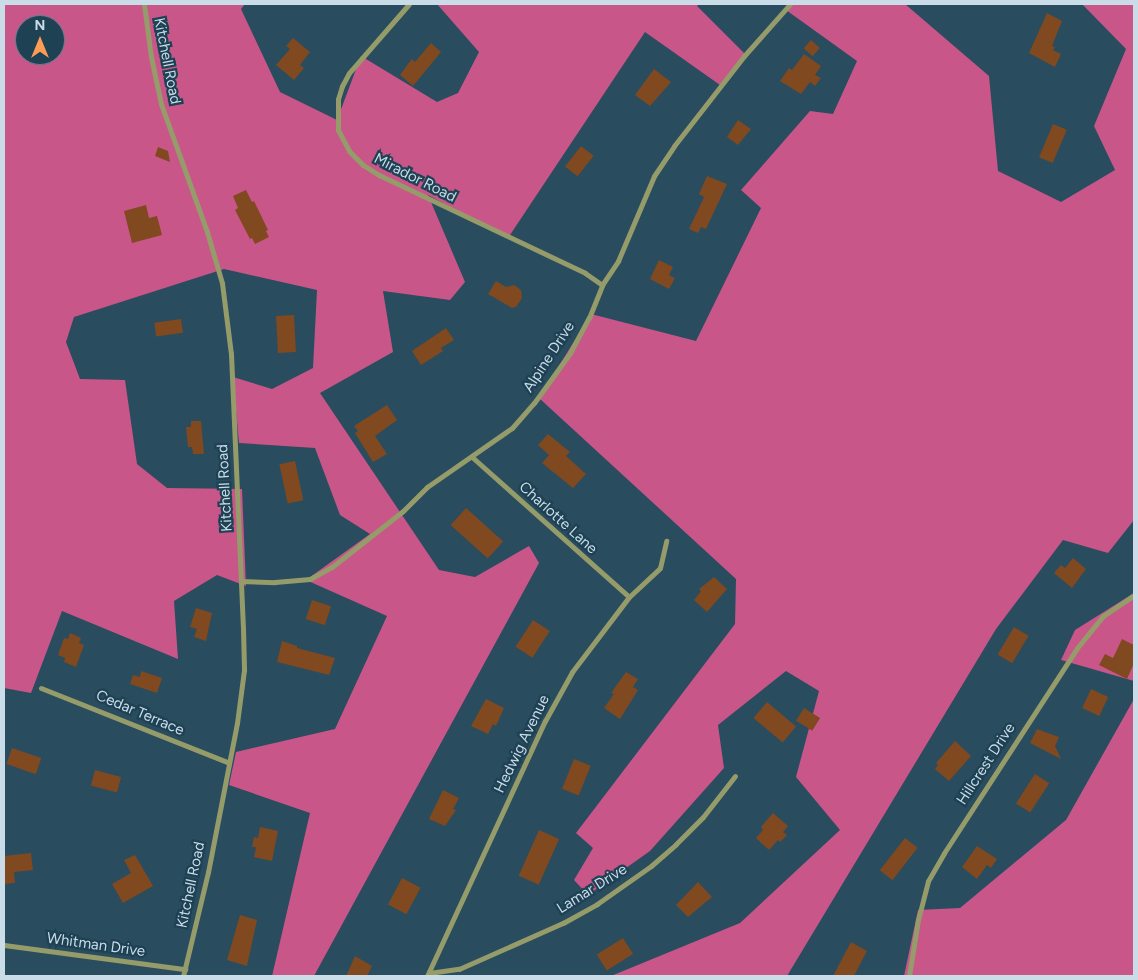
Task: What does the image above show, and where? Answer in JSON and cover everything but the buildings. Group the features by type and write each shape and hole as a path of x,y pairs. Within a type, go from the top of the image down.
{"street":[{"name":"Kitchell Road","path":"144,4 151,57 161,104 207,232 222,283 230,354 241,581 244,670 229,764 208,872 183,976"},
{"name":"Mirador Road","path":"409,4 349,72 342,86 338,99 338,130 349,151 363,165 378,175 585,273 602,285"},
{"name":"Alpine Drive","path":"241,581 275,582 310,579 332,567 403,511 427,487 512,428 534,403 570,353 589,318 602,285 618,261 654,176 674,146 744,56 790,4"},
{"name":"Charlotte Lane","path":"472,457 628,597"},
{"name":"Hedwig Avenue","path":"428,975 554,705 572,672 628,597 660,568 666,540"},
{"name":"Hillcrest Drive","path":"909,976 918,920 928,881 944,853 1077,648 1103,616 1134,595"},
{"name":"Cedar Terrace","path":"41,688 229,764"},
{"name":"Lamar Drive","path":"428,975 459,969 563,922 604,900 644,871 676,844 703,817 735,776"},
{"name":"Whitman Drive","path":"4,946 185,969"}],"shaded area":[{"path":"4,4 245,4 241,9 280,92 337,120 361,56 437,102 458,93 479,52 437,4 699,4 697,6 745,54 720,85 645,32 508,238 428,195 465,282 450,300 383,291 393,352 320,393 439,570 475,577 529,546 539,563 314,976 272,976 310,813 229,785 236,752 335,729 387,616 306,580 370,534 340,515 315,448 239,443 233,377 272,389 313,368 317,290 224,269 74,317 66,342 80,379 125,380 137,464 167,488 242,489 246,586 217,575 174,601 178,659 62,611 31,693 4,688"},
{"path":"791,4 905,4 989,76 998,171 1061,202 1115,170 1094,126 1126,49 1082,4 1134,4 1134,520 1108,553 1063,540 996,629 787,976 611,976 740,923 840,830 796,777 819,691 786,671 718,725 724,768 650,851 588,895 574,880 593,848 576,833 735,624 736,579 539,398 591,314 696,341 761,208 741,190 810,111 833,114 857,61 786,10"},
{"path":"1134,593 1134,681 1061,660 1075,630"},
{"path":"1134,699 1134,976 904,976 918,910 960,908 1066,820"}]}
